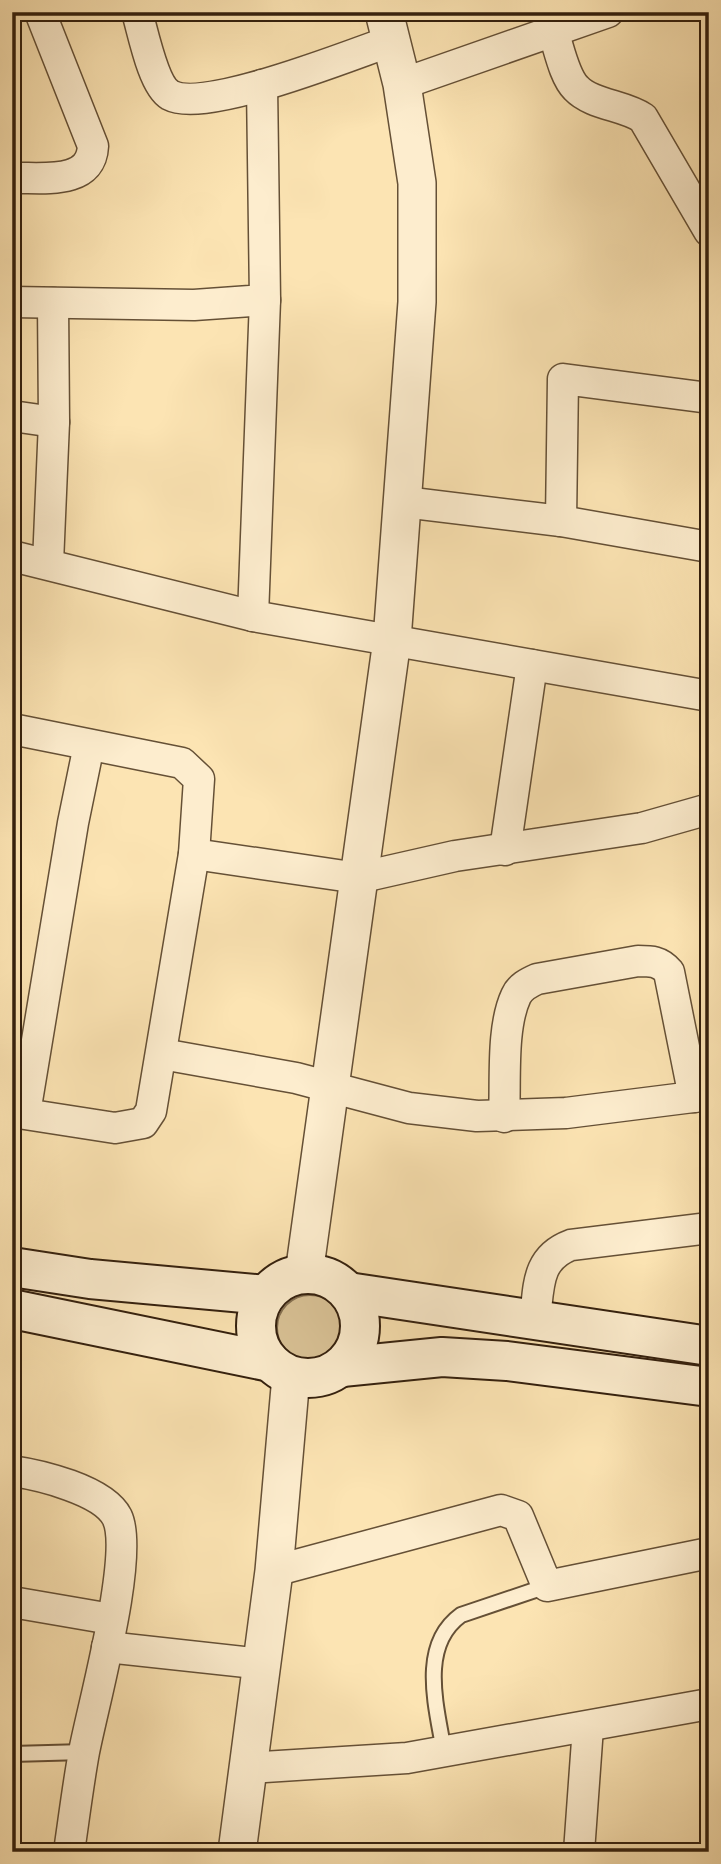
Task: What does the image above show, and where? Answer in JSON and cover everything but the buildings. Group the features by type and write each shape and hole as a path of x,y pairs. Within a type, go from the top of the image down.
{"main road":[{"path":"12,1266 90,1279 267,1294"},
{"path":"281,1369 260,1347 256,1329 258,1311 267,1294 283,1280 304,1274 328,1278 348,1292 709,1346"},
{"path":"342,1367 356,1346 361,1322 348,1292"},
{"path":"12,1309 318,1378 342,1367 442,1357 508,1360 709,1387"}],"street":[{"path":"12,177 62,176 81,172 92,157 93,146 40,12"},
{"path":"137,12 160,85 170,95 200,99 262,85 387,27 401,84 417,183 419,240 404,502 392,639 304,1274"},
{"path":"401,84 608,12"},
{"path":"553,31 574,86 583,94 631,110 643,118 709,231"},
{"path":"253,616 265,300 262,85"},
{"path":"12,302 194,304 265,300"},
{"path":"48,563 54,422 53,303"},
{"path":"561,521 563,379 709,398"},
{"path":"12,416 54,422"},
{"path":"404,502 561,521 709,547"},
{"path":"12,556 253,616 709,696"},
{"path":"505,850 532,665"},
{"path":"12,729 169,760 182,764 199,779 194,854 155,1102 143,1123 116,1128 19,1112 89,746"},
{"path":"194,854 358,878 455,856 642,828 709,809"},
{"path":"162,1054 284,1076 442,1114 504,1117 604,1109 702,1096 669,972 663,965 653,961 638,961 537,979 526,984 517,994 508,1037 504,1117"},
{"path":"535,1320 539,1286 547,1258 556,1250 571,1245 709,1228"},
{"path":"237,1852 274,1571 281,1369"},
{"path":"12,1471 60,1481 104,1503 116,1515 123,1537 123,1555 84,1752 69,1852"},
{"path":"274,1571 501,1510 518,1516 547,1586 709,1553"},
{"path":"12,1602 109,1633 263,1664"},
{"path":"248,1768 339,1763 444,1752 709,1704"},
{"path":"579,1852 589,1727"}],"lane":[{"path":"444,1752 434,1688 434,1659 448,1624 461,1615 547,1586"},
{"path":"12,1755 84,1752"}],"shaded area":[{"path":"310,1295 323,1297 338,1310 343,1328 341,1341 328,1356 310,1361 297,1359 282,1346 277,1328 279,1315 292,1300"}]}
